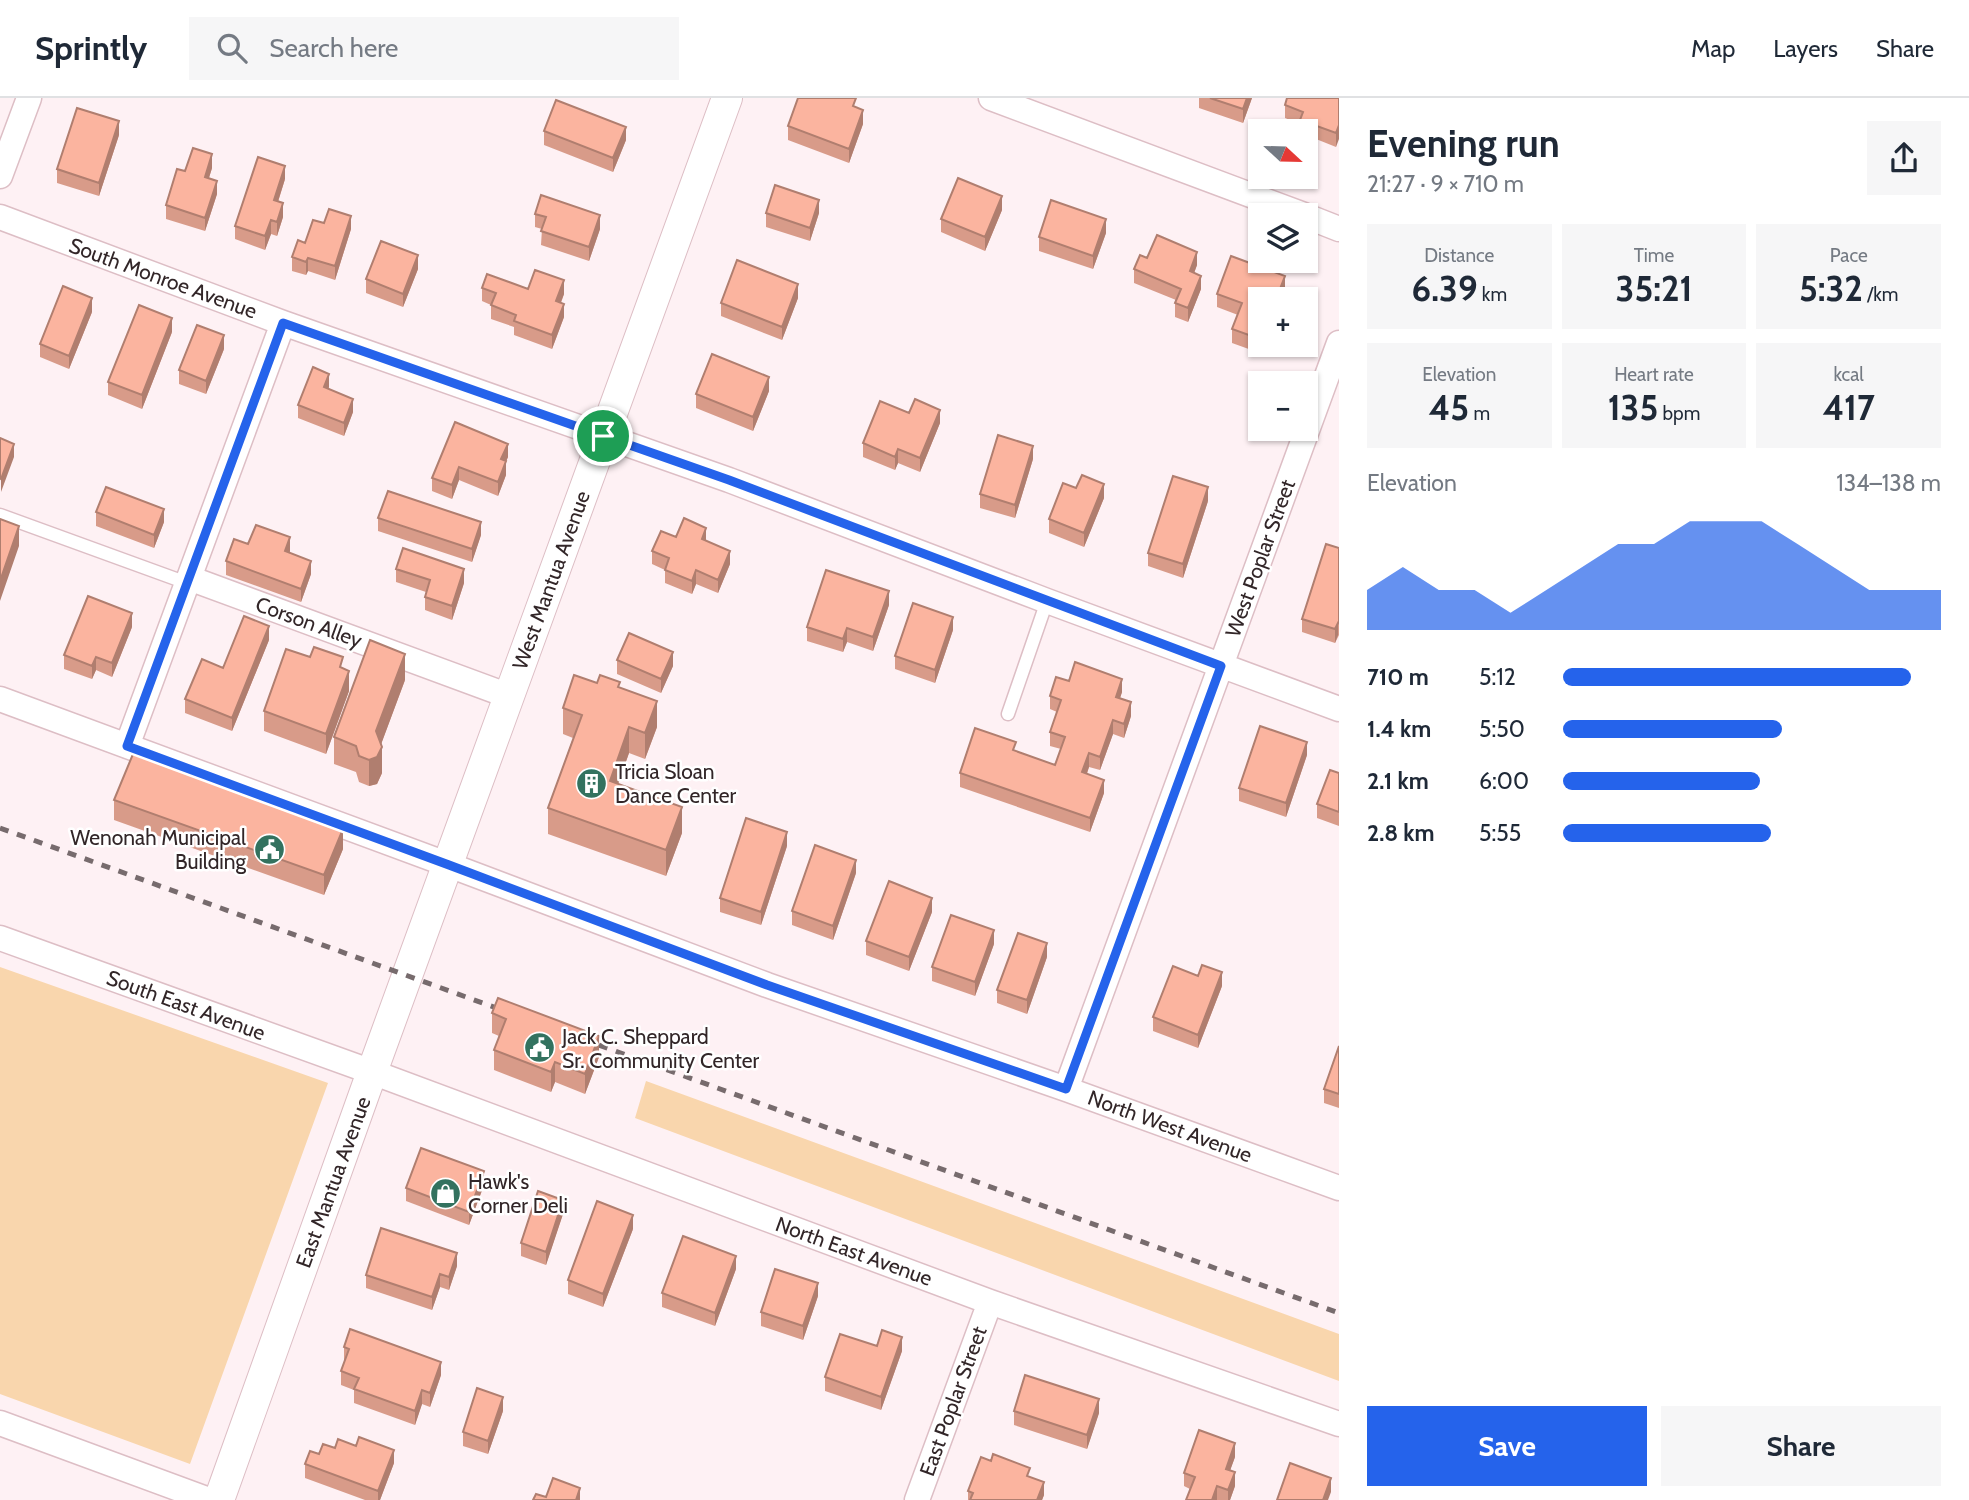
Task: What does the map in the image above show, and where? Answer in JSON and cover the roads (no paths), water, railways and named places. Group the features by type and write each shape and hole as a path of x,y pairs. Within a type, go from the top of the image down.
{"street":[{"path":"0,176 29,98"},
{"name":"West Mantua Avenue","path":"449,865 727,98"},
{"path":"992,98 1271,203"},
{"name":"South Monroe Avenue","path":"0,217 283,323 729,480 1339,709"},
{"path":"1318,221 1339,229"},
{"path":"127,746 283,323"},
{"name":"West Poplar Street","path":"1066,1089 1339,343"},
{"name":"Corson Alley","path":"188,580 509,696"},
{"name":"North West Avenue","path":"0,699 767,985 1339,1188"},
{"name":"East Mantua Avenue","path":"219,1500 449,865"},
{"name":"South East Avenue","path":"0,938 372,1072"},
{"name":"North East Avenue","path":"372,1072 989,1302 1339,1424"},
{"name":"East Poplar Street","path":"917,1500 989,1302"},
{"path":"0,1423 209,1500"}],"lane":[{"path":"0,515 188,580"},
{"path":"1008,714 1047,601"}],"railway":[{"path":"0,828 513,1014"},
{"path":"582,1039 1339,1313"}],"place":[{"name":"Tricia Sloan Dance Center","path":"592,783"},
{"name":"Wenonah Municipal Building","path":"269,849"},
{"name":"Jack C. Sheppard Sr. Community Center","path":"539,1048"},
{"name":"Hawk's Corner Deli","path":"445,1193"}]}
